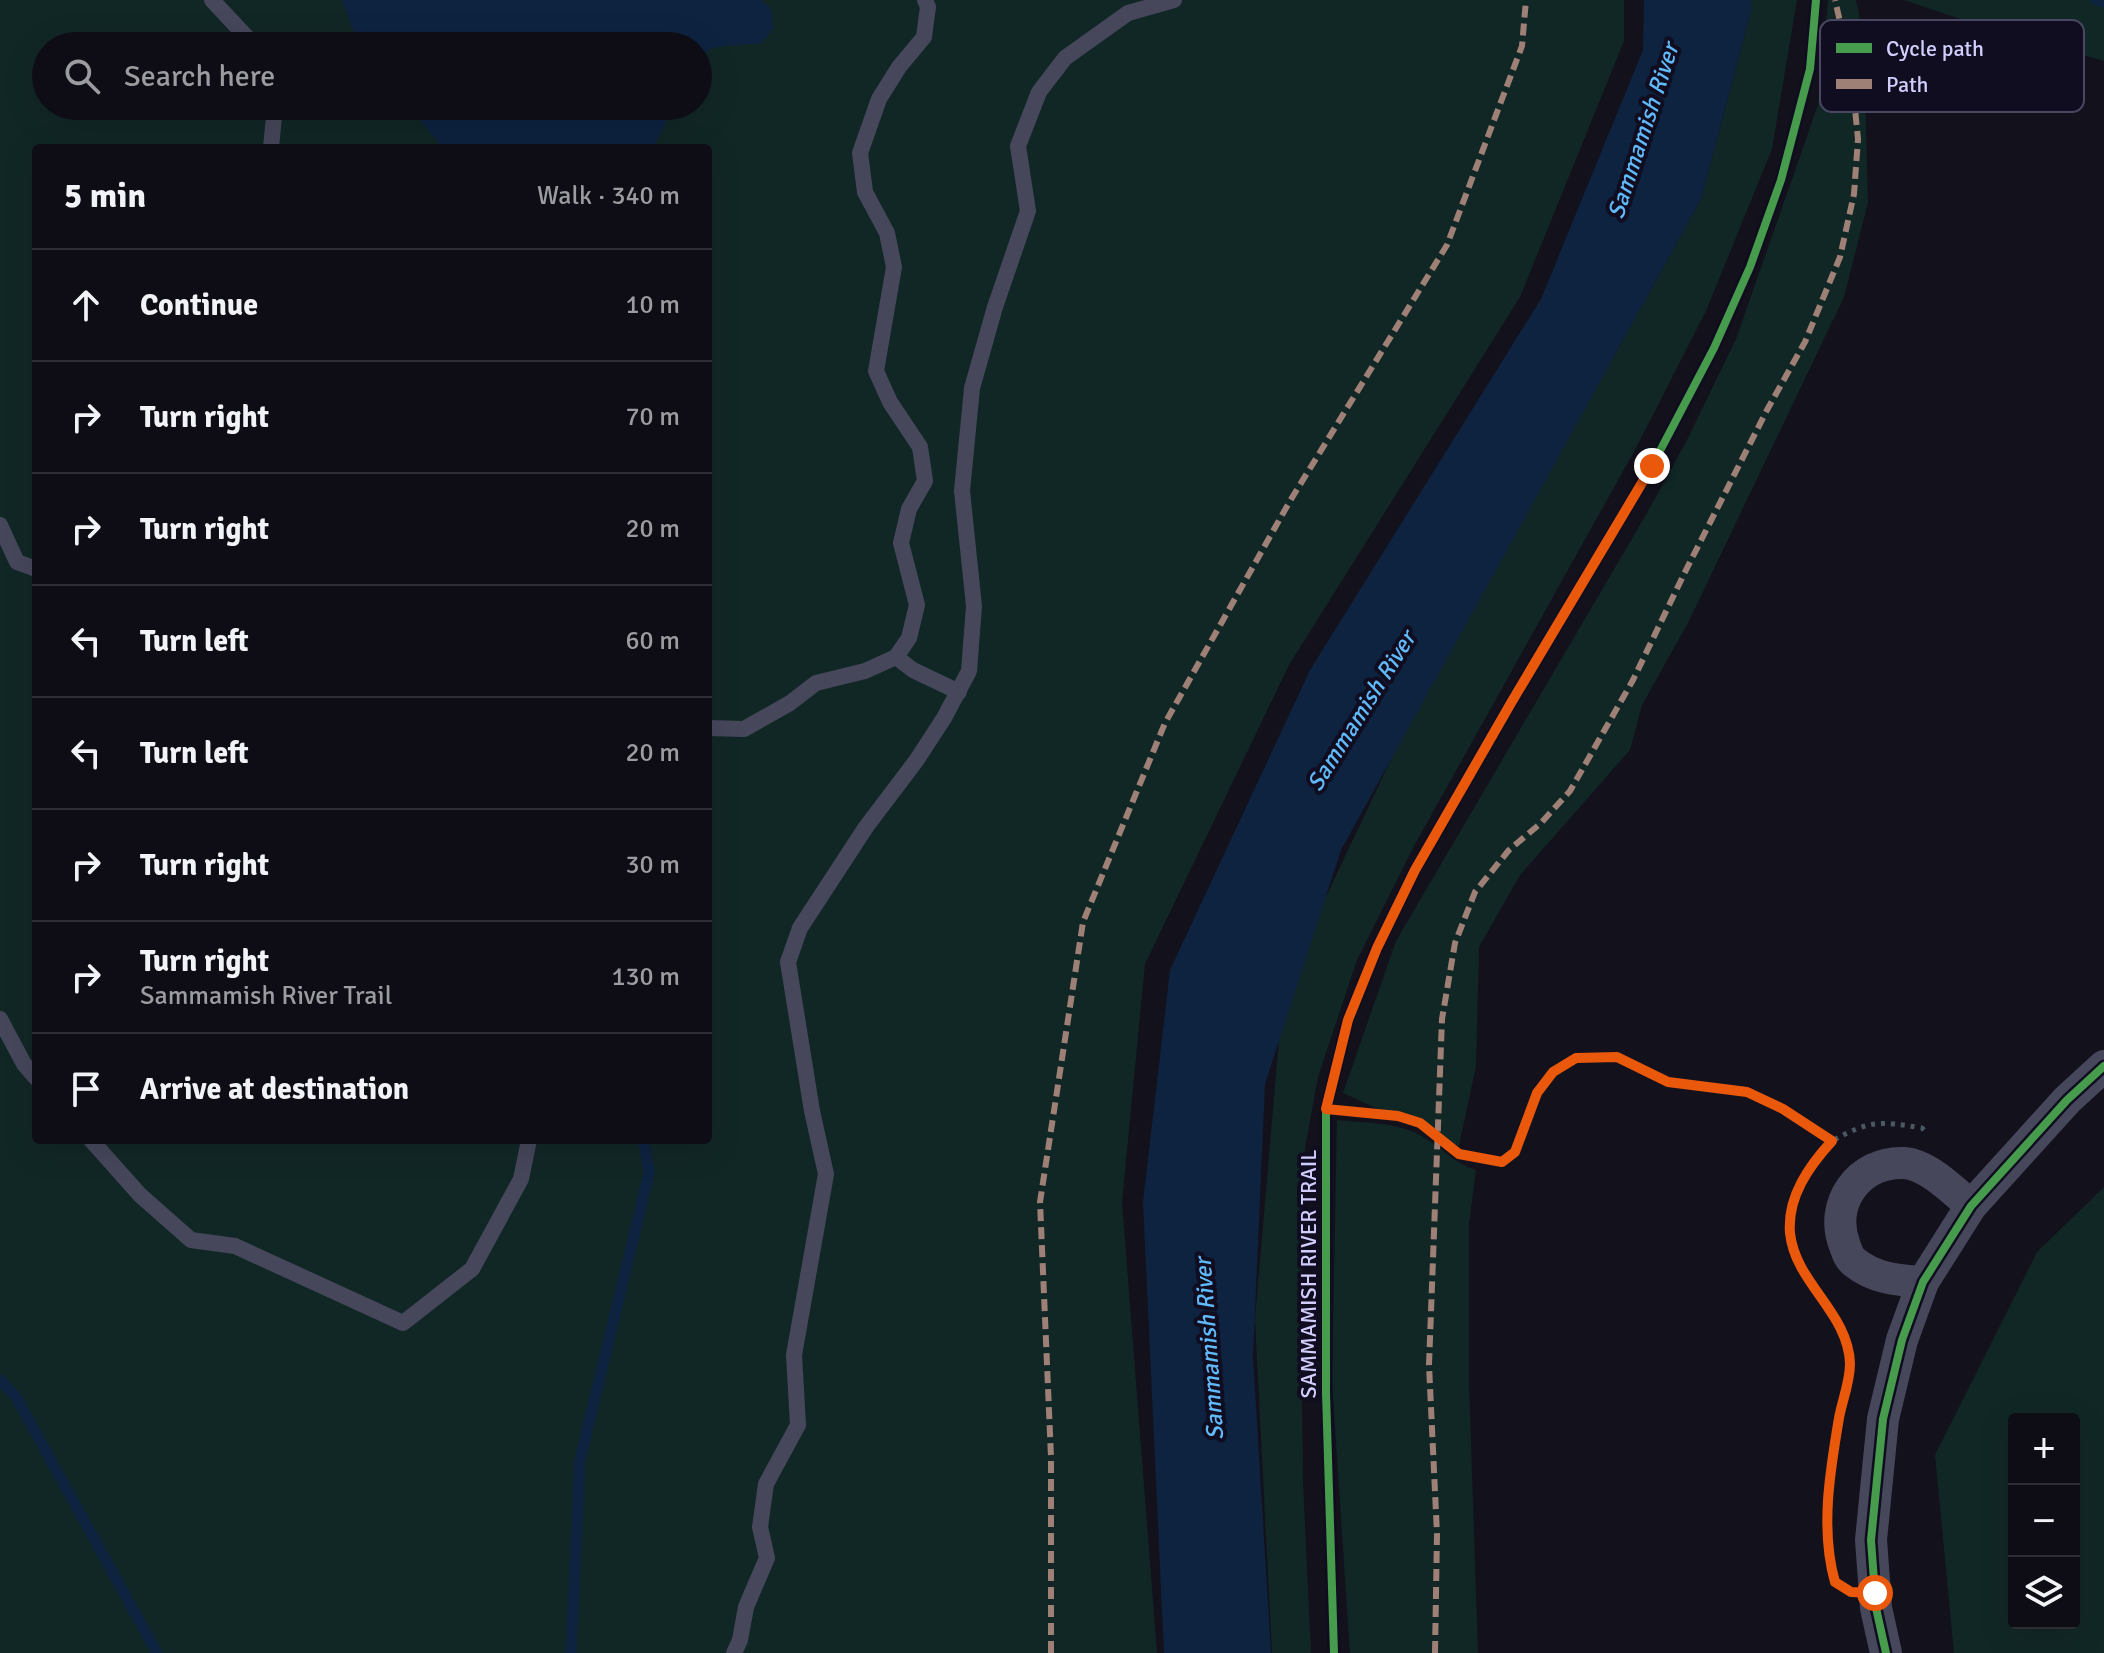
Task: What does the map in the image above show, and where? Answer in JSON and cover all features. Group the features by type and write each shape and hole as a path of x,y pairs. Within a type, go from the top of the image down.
{"street":[{"path":"1886,1653 1875,1593 1871,1540 1883,1419 1902,1340 1923,1282 1971,1206 2067,1100 2104,1066"},
{"path":"1923,1282 1885,1279 1851,1260 1839,1232 1843,1197 1870,1170 1906,1163 1938,1177 1971,1206"}],"lane":[{"path":"212,0 242,32"},
{"path":"712,728 744,729 790,703 816,683 865,671 896,657 909,638 917,605 901,543 909,509 925,481 920,447 890,402 876,371 894,267 887,233 865,192 860,153 879,99 899,67 924,37 928,7 925,0"},
{"path":"734,1653 740,1640 746,1607 767,1558 760,1527 766,1484 798,1425 794,1355 826,1174 812,1111 788,962 800,928 866,827 916,761 969,671 974,606 962,491 972,388 995,307 1028,211 1018,146 1039,92 1065,58 1128,13 1174,0"},
{"path":"271,144 274,120"},
{"path":"0,525 17,562 32,568"},
{"path":"896,657 913,670 959,692"},
{"path":"0,1019 32,1073"},
{"path":"95,1144 140,1195 191,1240 235,1246 403,1323 472,1269 521,1179 528,1144"}],"path":[{"path":"1326,1109 1398,1116 1420,1123 1459,1154 1502,1162 1515,1152 1537,1093 1553,1072 1576,1058 1617,1057 1668,1082 1747,1092 1783,1109 1832,1141"},
{"path":"1875,1593 1851,1592 1835,1582 1827,1554 1829,1494 1850,1365 1844,1335 1799,1265 1790,1232 1795,1200 1803,1177 1832,1141 1860,1126 1876,1122 1922,1128 1936,1142"}],"green space":[{"path":"0,0 1624,0 1624,41 1520,297 1289,665 1145,964 1122,1202 1157,1653 0,1653"},
{"path":"1751,0 1797,0 1772,149 1706,311 1636,448 1414,846 1357,960 1318,1077 1305,1148 1301,1332 1303,1482 1311,1653 1272,1653 1255,1319 1279,1039 1324,901 1393,755 1701,199 1751,11"},
{"path":"1828,0 1856,0 1859,20 1826,20"},
{"path":"1904,0 2104,0 2104,61 2084,55 2084,20 1963,20"},
{"path":"1820,84 1820,112 1866,112 1868,203 1844,297 1688,623 1642,705 1630,750 1520,875 1479,947 1476,1066 1459,1146 1343,1093 1396,941 1647,513 1736,339 1818,105"},
{"path":"1337,1120 1409,1130 1476,1170 1469,1224 1469,1384 1478,1653 1350,1653 1332,1382"},
{"path":"2104,1187 2104,1653 1954,1653 1935,1455 2037,1252"}],"water":[{"path":"342,0 761,0 771,9 773,29 762,43 712,49 712,32 354,32"},
{"name":"Sammamish River","path":"1644,0 1751,0 1751,11 1701,199 1341,850 1265,1084 1253,1357 1271,1653 1164,1653 1143,1202 1170,970 1310,670 1541,299 1643,50"},
{"path":"420,120 668,120 655,144 440,144"}],"waterway":[{"path":"2096,0 2104,2"},
{"path":"571,1653 580,1460 649,1173 645,1144"},
{"path":"0,1380 16,1397 157,1653"}],"marked path":[{"path":"1051,1653 1051,1457 1040,1202 1083,922 1165,723 1290,501 1447,245 1522,46 1526,0"},
{"path":"1835,0 1840,20"},
{"path":"1435,1653 1437,1534 1429,1365 1442,1019 1455,943 1475,892 1509,850 1541,823 1570,791 1633,680 1767,410 1805,342 1840,257 1854,194 1858,139 1855,112"}],"cycle path":[{"name":"SAMMAMISH RIVER TRAIL","path":"1334,1653 1326,1393 1326,1109 1348,1020 1377,948 1415,870 1652,466 1714,348 1750,267 1781,180 1810,69 1816,0"},
{"path":"1886,1653 1876,1608 1871,1540 1883,1419 1902,1340 1923,1282 1971,1206 2067,1100 2104,1066"}],"route":[{"path":"1652,466 1415,870 1377,948 1348,1020 1326,1109 1398,1116 1420,1123 1459,1154 1502,1162 1515,1152 1537,1093 1553,1072 1576,1058 1617,1057 1668,1082 1747,1092 1783,1109 1832,1141 1803,1177 1795,1200 1790,1232 1799,1265 1844,1335 1850,1365 1829,1494 1827,1554 1835,1582 1851,1592 1875,1593"}]}
